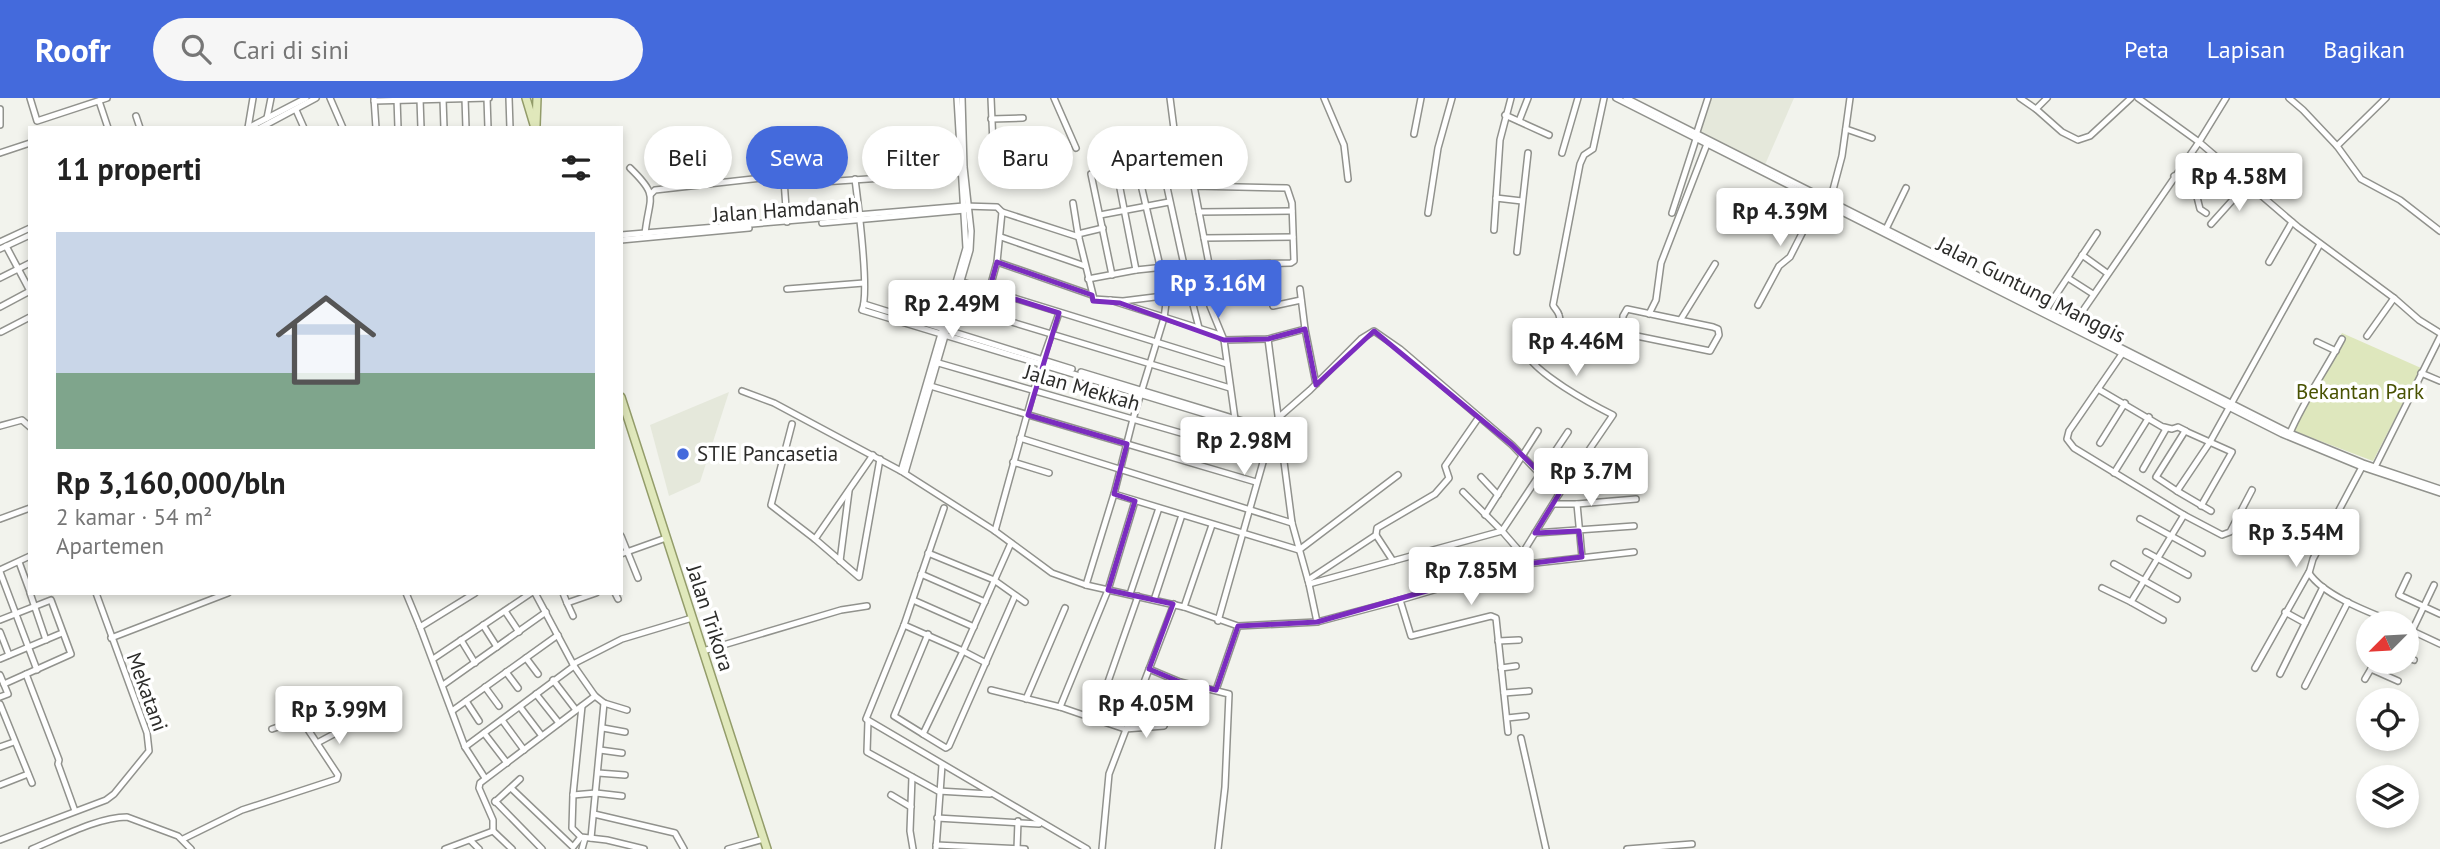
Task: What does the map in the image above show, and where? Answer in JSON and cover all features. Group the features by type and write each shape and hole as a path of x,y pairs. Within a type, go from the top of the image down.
{"main road":[{"path":"526,98 535,126"},
{"path":"529,107 533,108 538,102"},
{"path":"536,126 538,102"},
{"name":"Jalan Trikora","path":"623,403 767,849"}],"street":[{"path":"30,98 37,124 107,98"},
{"path":"248,126 253,98"},
{"path":"267,118 271,98"},
{"path":"252,126 306,98"},
{"path":"265,126 316,98"},
{"path":"330,98 342,126"},
{"path":"465,98 466,126"},
{"path":"376,126 374,100 465,98 488,98 488,126"},
{"path":"509,98 510,126"},
{"path":"960,98 960,126"},
{"path":"903,472 958,281 970,250 971,231 960,98"},
{"path":"990,98 992,126"},
{"path":"1054,98 1076,148"},
{"path":"1170,98 1174,126"},
{"path":"1324,98 1344,145 1348,179"},
{"path":"1414,134 1421,98"},
{"path":"1428,213 1438,148 1452,98"},
{"path":"1494,230 1500,140 1511,98"},
{"path":"1519,121 1528,98"},
{"path":"1562,153 1578,98"},
{"path":"1518,565 1521,554 1559,494 1613,415 1549,377 1529,360 1526,354 1553,334 1558,327 1559,316 1553,305 1580,164 1584,155 1593,149 1604,98"},
{"name":"Jalan Guntung Manggis","path":"1616,98 2307,443 2440,491"},
{"name":"Jalan Guntung Manggis","path":"1626,98 1707,144 1801,191 1886,229 2046,310 2122,354 2307,443 2362,467 2374,468"},
{"path":"1672,213 1708,98"},
{"path":"1758,305 1779,266 1790,257 1825,201 1842,156 1850,98"},
{"path":"2021,98 2062,132 2078,140 2090,136 2131,98"},
{"path":"2036,109 2047,98"},
{"path":"2138,98 2199,142 2292,222 2440,335 2374,468"},
{"path":"2073,325 2199,142 2226,98"},
{"path":"2289,98 2337,146 2361,179 2400,200 2440,231"},
{"path":"2337,146 2386,98"},
{"path":"397,99 398,126"},
{"path":"420,99 421,126"},
{"path":"443,99 444,126"},
{"path":"99,101 107,126"},
{"path":"0,109 0,125"},
{"path":"296,110 303,126"},
{"path":"1505,115 1549,135"},
{"path":"136,116 139,126"},
{"path":"991,118 1023,118"},
{"path":"1846,129 1872,138"},
{"path":"0,153 28,144"},
{"path":"1650,314 1656,300 1661,263 1707,144"},
{"path":"1517,252 1528,153"},
{"path":"630,168 647,184 651,194 645,234"},
{"path":"651,194 656,190 780,176 784,180 786,222"},
{"path":"2174,176 2197,197 2200,209 2206,213"},
{"path":"848,180 862,180"},
{"path":"855,180 864,283 863,307 1271,432"},
{"path":"2211,224 2247,184"},
{"path":"1088,279 1184,265 1292,263 1290,192 1284,187 1194,186 1209,264"},
{"path":"1886,229 1906,188"},
{"path":"964,189 968,208"},
{"path":"1094,189 1112,275"},
{"path":"1120,189 1136,270"},
{"path":"1086,585 1115,494 1133,419 1164,318 1167,296 1142,189"},
{"path":"1167,189 1184,265"},
{"path":"1759,218 1781,227 1801,191"},
{"path":"1496,198 1522,201"},
{"path":"1100,215 1169,202"},
{"path":"1073,204 1094,299 1097,301 1167,296 1203,291"},
{"name":"Jalan Hamdanah","path":"645,234 997,207 1002,212 1079,236"},
{"path":"1199,212 1292,211"},
{"path":"989,291 998,262 1002,212"},
{"name":"Jalan Hamdanah","path":"623,237 859,218"},
{"path":"2269,261 2292,222"},
{"path":"1079,236 1103,228"},
{"path":"2,246 28,230"},
{"path":"2046,310 2097,233"},
{"path":"2,246 28,235"},
{"path":"1001,237 1085,266"},
{"path":"1204,238 1293,237"},
{"path":"2177,491 2210,442 2320,244"},
{"path":"2,246 28,287"},
{"path":"2082,256 2107,274"},
{"path":"998,262 1092,295"},
{"path":"0,278 28,264"},
{"path":"1681,318 1715,264"},
{"path":"2067,278 2093,294"},
{"path":"958,281 1227,364"},
{"path":"787,289 864,283"},
{"path":"1300,289 1316,384"},
{"path":"0,307 28,292"},
{"path":"1190,293 1199,328"},
{"path":"2367,336 2394,298"},
{"path":"1110,300 1217,334 1224,341 1268,339 1305,329"},
{"path":"1273,306 1301,300"},
{"path":"952,303 1230,388"},
{"path":"1210,306 1224,341 1235,420"},
{"path":"1625,309 1650,314 1681,318 1718,329 1719,335 1710,351 1621,332 1625,309"},
{"path":"995,531 1041,362 1059,313"},
{"path":"1,332 28,318"},
{"path":"1218,621 1256,482 1278,418 1361,339 1374,331 1399,349 1523,455 1559,494"},
{"path":"2290,433 2342,338"},
{"path":"1268,339 1292,523 1317,622"},
{"path":"2318,342 2336,351"},
{"path":"2122,354 2069,431 2067,439 2074,449 2184,515 2225,535 2230,532 2252,490"},
{"name":"Jalan Mekkah","path":"934,361 1264,457"},
{"path":"2422,372 2440,381"},
{"path":"928,385 1256,482"},
{"path":"2098,389 2164,427 2186,430 2232,453 2201,506"},
{"path":"741,391 774,403 880,458 995,531 1052,573 1086,585 1174,604 1238,626 1317,622 1518,565 1634,552"},
{"path":"2100,443 2125,403"},
{"path":"1392,561 1376,535 1377,528 1435,494 1447,482 1449,478 1445,466 1479,417"},
{"path":"2114,473 2148,417"},
{"path":"0,426 22,420 28,425"},
{"path":"792,424 771,505 859,578 880,458"},
{"path":"2143,470 2166,430 2164,427"},
{"path":"2186,430 2156,477 2211,511"},
{"path":"1485,515 1538,431"},
{"path":"1309,582 1502,531 1568,432"},
{"path":"1020,438 1292,523"},
{"path":"815,540 873,455"},
{"path":"1013,462 1049,473"},
{"path":"2255,668 2309,572 2362,467"},
{"path":"1299,551 1398,475"},
{"path":"1481,477 1498,495"},
{"path":"840,561 849,490"},
{"path":"1463,492 1521,554"},
{"path":"1115,494 1299,551"},
{"path":"1554,504 1636,499"},
{"path":"1060,707 1108,590 1135,501"},
{"path":"1577,504 1582,556"},
{"path":"944,508 904,625 866,718 867,752 938,791 993,794"},
{"path":"1130,594 1159,508"},
{"path":"0,519 28,509"},
{"path":"1154,600 1182,515"},
{"path":"2131,602 2184,515"},
{"path":"2140,520 2202,553"},
{"path":"1184,607 1212,525"},
{"path":"1535,533 1634,526"},
{"path":"1309,582 1376,535"},
{"path":"638,578 624,553 666,538"},
{"path":"923,734 1011,543"},
{"path":"2146,552 2188,575"},
{"path":"928,553 994,580 1025,602"},
{"path":"28,557 0,571 37,670"},
{"path":"19,562 28,581"},
{"path":"2114,564 2177,599"},
{"path":"2309,572 2323,586 2368,611"},
{"path":"921,574 985,602"},
{"path":"2409,576 2399,595 2440,614"},
{"path":"2419,614 2434,585"},
{"path":"2280,674 2323,586"},
{"path":"2102,588 2163,621"},
{"path":"31,595 46,640"},
{"name":"Mekatani","path":"0,839 106,800 114,794 150,747 97,595"},
{"path":"111,638 223,595"},
{"path":"407,595 465,747 485,778"},
{"path":"458,595 460,602"},
{"path":"420,626 472,595"},
{"path":"433,659 530,595"},
{"path":"534,595 573,665 595,696 604,703 627,710"},
{"path":"564,595 573,616"},
{"path":"567,603 590,595"},
{"path":"928,634 894,716 946,748 1015,596"},
{"path":"1095,719 1138,596"},
{"path":"0,620 51,600 71,654 4,684"},
{"path":"913,600 974,626"},
{"path":"1401,600 1411,636 1496,618 1508,732"},
{"path":"2305,685 2348,602"},
{"path":"1102,849 1109,774 1174,604"},
{"path":"703,651 841,610 867,606"},
{"path":"1027,699 1065,608"},
{"path":"505,611 519,632"},
{"path":"443,685 546,612"},
{"path":"2285,612 2305,623"},
{"path":"465,747 573,665 622,639 692,618"},
{"path":"483,625 496,647"},
{"path":"904,625 986,663"},
{"path":"1216,690 1238,626"},
{"path":"0,632 9,655"},
{"path":"0,659 62,634"},
{"path":"2419,634 2440,644"},
{"path":"452,711 558,635"},
{"path":"461,640 475,663"},
{"path":"1498,641 1519,640"},
{"path":"526,658 538,674"},
{"path":"1501,668 1516,666"},
{"path":"1149,669 1180,682 1228,694 1225,787 1218,849"},
{"path":"506,672 518,688"},
{"path":"26,674 59,760 58,764 75,811"},
{"path":"2365,679 2368,674"},
{"path":"2382,674 2398,681"},
{"path":"0,675 8,694 0,697"},
{"path":"553,680 579,708 571,826 586,838 644,849"},
{"path":"991,691 1060,707 1125,729 1164,726 1180,682"},
{"path":"485,687 499,706"},
{"path":"1504,693 1529,691"},
{"path":"536,694 559,723"},
{"path":"493,831 494,824 479,785 595,696"},
{"path":"466,701 479,720"},
{"path":"582,849 594,814 604,703"},
{"path":"0,704 32,783"},
{"path":"520,706 542,736"},
{"path":"1507,718 1526,716"},
{"path":"502,720 524,750"},
{"path":"867,721 1087,849"},
{"path":"183,839 242,810 337,779 338,775 303,722 272,729"},
{"path":"317,743 349,726"},
{"path":"603,728 625,732"},
{"path":"484,733 507,763"},
{"path":"1521,738 1546,849"},
{"path":"0,747 15,742"},
{"path":"600,750 622,753"},
{"path":"942,765 936,847 1025,849"},
{"path":"598,773 625,775"},
{"path":"0,785 28,774"},
{"path":"912,777 909,831 913,849"},
{"path":"488,809 520,779"},
{"path":"511,788 573,847 586,838"},
{"path":"573,794 622,796"},
{"path":"891,795 911,807"},
{"path":"495,801 542,849"},
{"path":"594,814 674,833 684,849"},
{"path":"32,849 103,821 121,817 164,830 183,839 191,849"},
{"path":"937,818 1042,824"},
{"path":"1017,849 1018,821"},
{"path":"445,849 493,831"},
{"path":"493,831 512,849"},
{"path":"727,849 764,839"},
{"path":"470,840 479,849"},
{"path":"604,849 607,840"},
{"path":"1627,849 1692,844"}],"highlighted area":[{"path":"997,262 1092,295 1093,301 1120,303 1224,340 1268,339 1305,329 1316,385 1374,331 1512,445 1548,481 1559,494 1535,533 1579,531 1582,557 1518,565 1317,622 1238,626 1216,690 1180,682 1149,669 1173,604 1108,590 1135,501 1114,494 1127,444 1028,415 1059,313 989,291"}],"shaded area":[{"path":"1711,98 1794,98 1764,167 1698,133"},
{"name":"STIE Pancasetia","path":"729,392 700,482 669,496 650,425"}],"green space":[{"name":"Bekantan Park","path":"2342,333 2421,368 2373,461 2294,431"}],"place":[{"name":"STIE Pancasetia","path":"683,454"}]}
